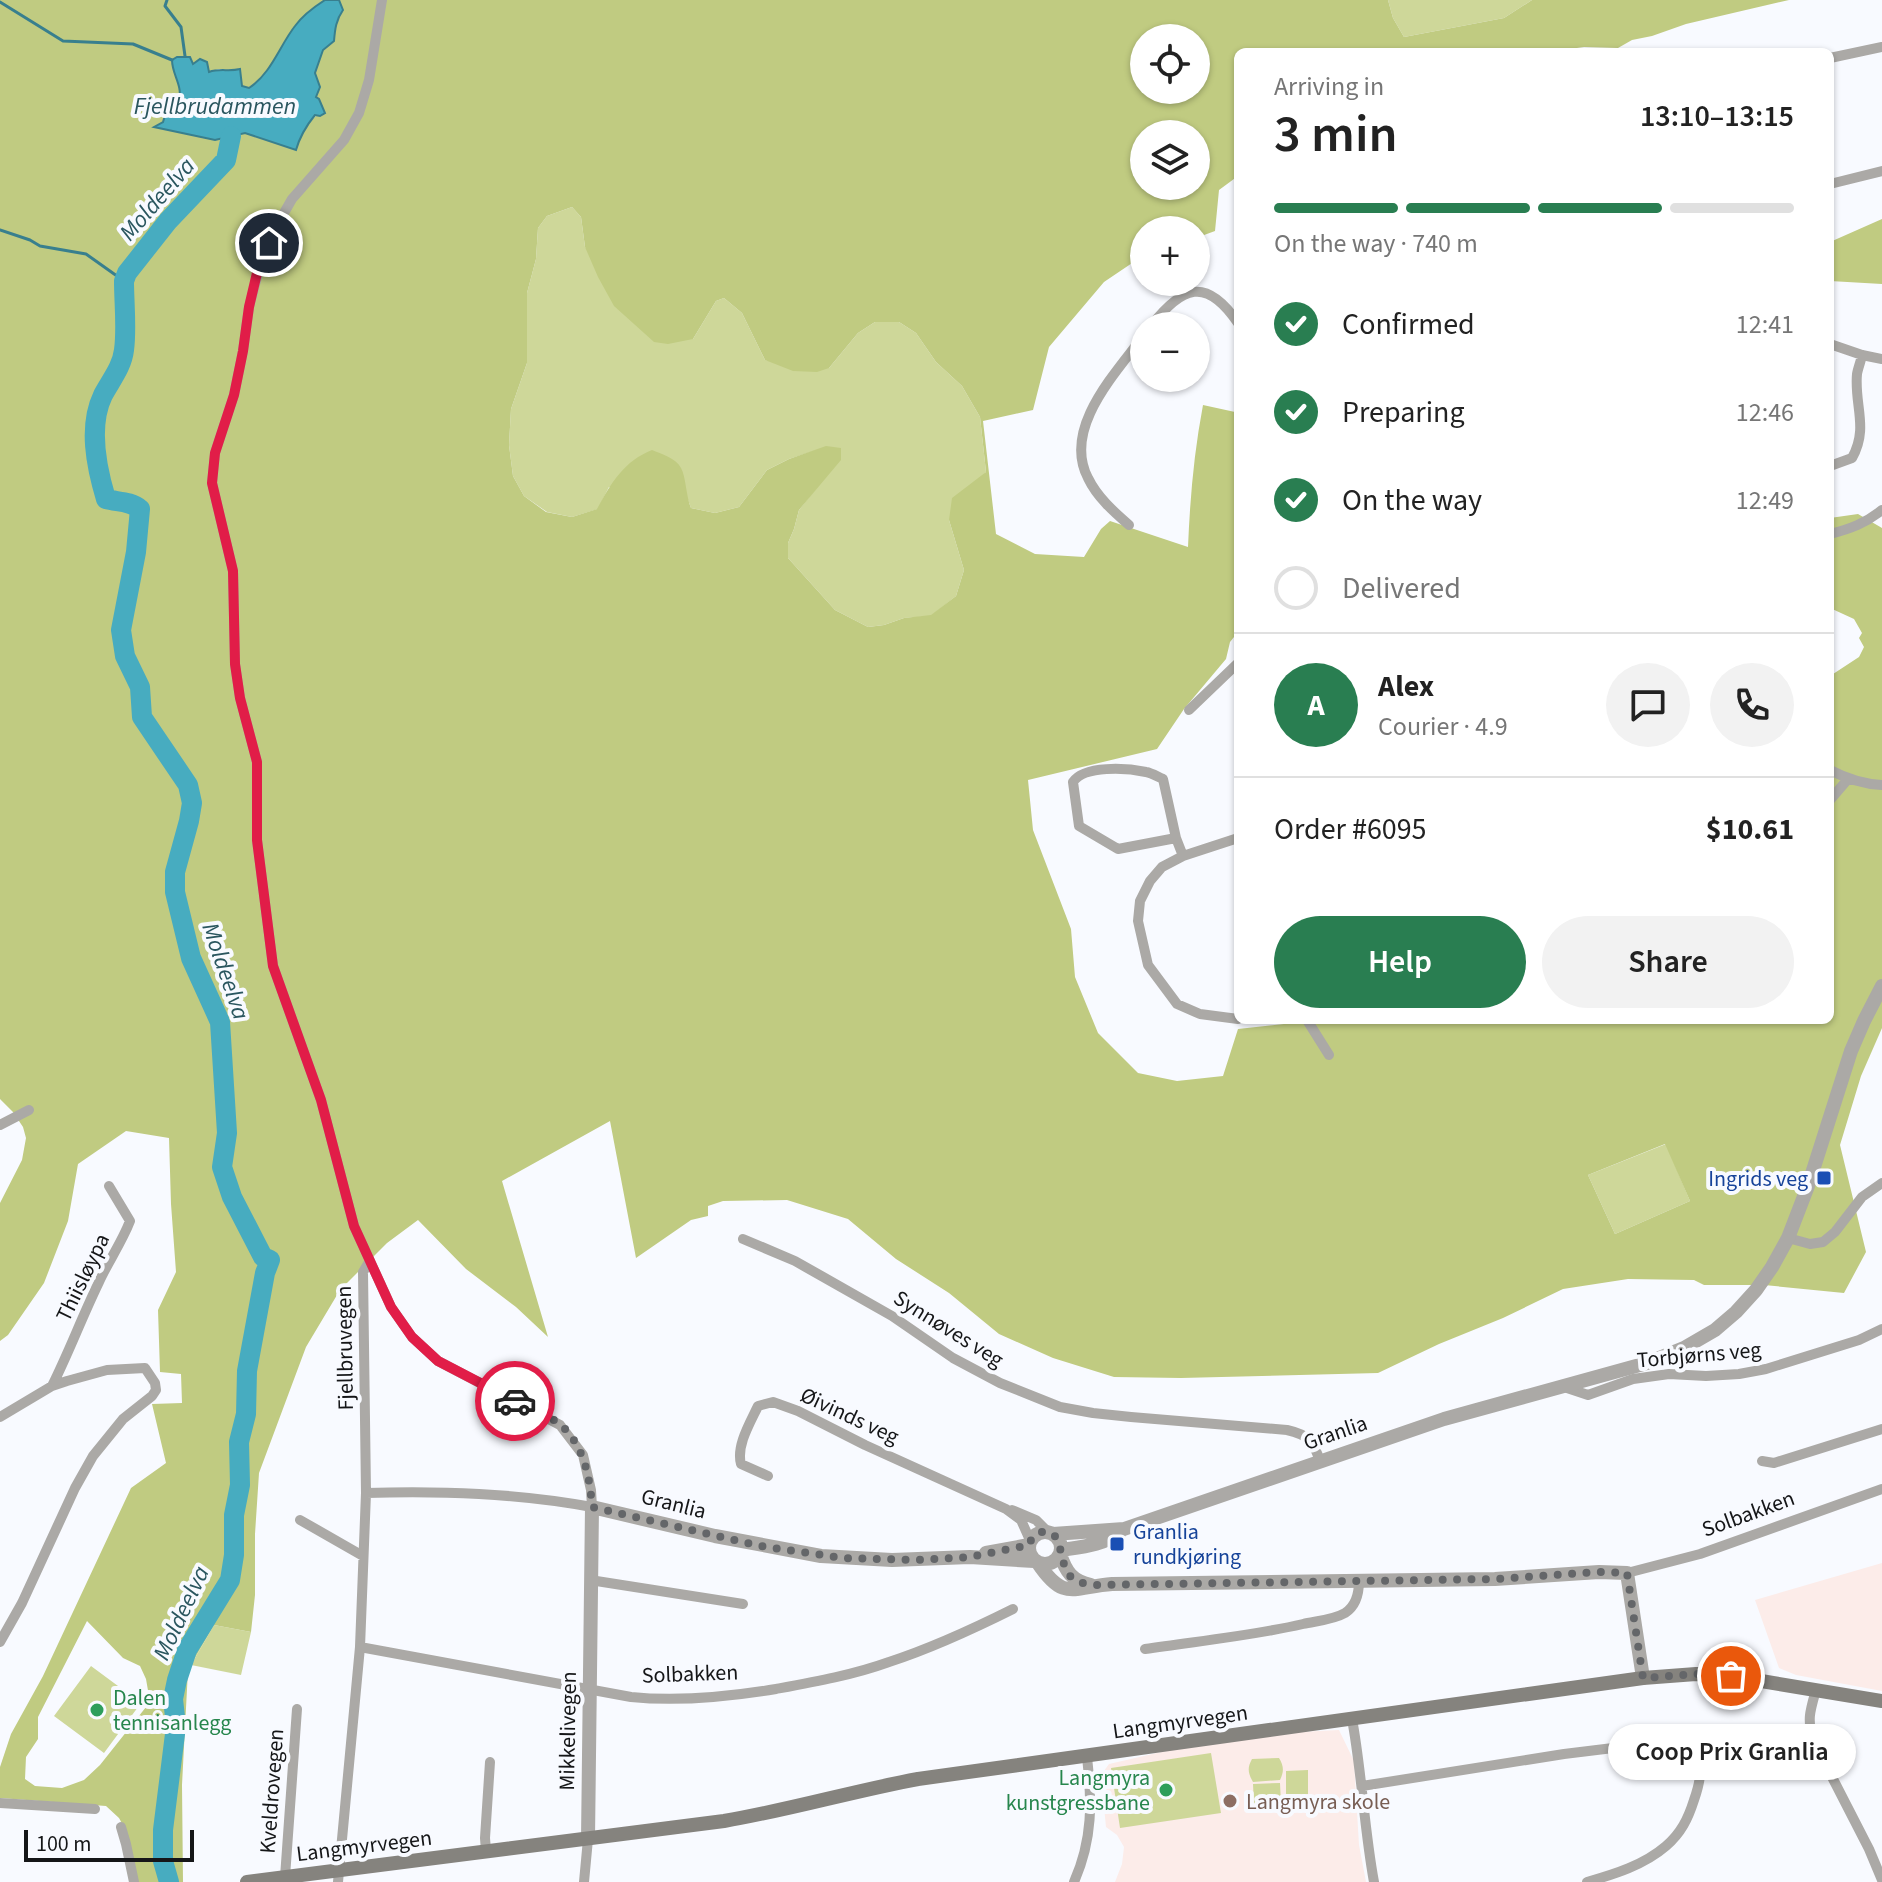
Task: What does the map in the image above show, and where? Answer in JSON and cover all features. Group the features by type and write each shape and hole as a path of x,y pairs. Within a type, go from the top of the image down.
{"main road":[{"name":"Langmyrvegen","path":"247,1882 285,1877 339,1876 486,1851 755,1816 918,1779 1643,1678 1713,1674 1882,1701"}],"street":[{"name":"Fjellbruvegen","path":"339,1876 360,1647 366,1493 363,1272 369,1262 354,1226 321,1100 273,966 257,840 257,762 240,698 235,664 233,571 212,483 215,453 234,395 257,273 276,227 292,199 344,140 359,113 369,80 382,0"},
{"path":"1834,57 1882,47"},
{"path":"1834,183 1882,171"},
{"path":"1163,312 1179,296 1195,292 1215,297 1226,305 1234,317"},
{"path":"1834,345 1882,359"},
{"path":"1129,525 1098,494 1087,477 1082,463 1081,440 1089,414 1130,355"},
{"path":"1834,465 1852,458 1859,446 1857,375 1862,355"},
{"path":"1834,533 1866,522 1882,510"},
{"path":"1189,710 1234,667"},
{"path":"1176,838 1118,849 1079,826 1073,782 1082,774 1107,769 1147,772 1163,779 1183,856"},
{"path":"1834,772 1848,779 1882,785"},
{"path":"1834,795 1848,779"},
{"path":"1234,839 1183,856 1162,867 1150,881 1140,901 1138,921 1148,965 1177,1004 1200,1014 1234,1018"},
{"name":"Granlia","path":"970,1557 1030,1543 1038,1533 1124,1529 1444,1419 1658,1359 1707,1335 1746,1302 1765,1278 1788,1238 1851,1051 1882,986"},
{"path":"1310,1024 1329,1055"},
{"path":"0,1125 29,1110"},
{"path":"1788,1238 1810,1244 1823,1242 1835,1232 1862,1197 1882,1183"},
{"name":"Thiisløypa","path":"52,1386 130,1221 109,1186"},
{"name":"Synnøves veg","path":"743,1239 795,1261 892,1316 953,1358 1000,1383 1060,1407 1118,1416 1287,1430 1312,1441 1320,1461"},
{"name":"Mikkelivegen","path":"369,1262 391,1307 412,1337 438,1361 560,1425 583,1455 592,1507 588,1839 584,1882"},
{"name":"Torbjørns veg","path":"1564,1387 1588,1395 1633,1379 1669,1374 1706,1376 1766,1369 1859,1340 1882,1329"},
{"path":"0,1417 52,1386 107,1370 145,1368 155,1383 156,1390 152,1396 123,1419 93,1456 0,1642"},
{"name":"Øivinds veg","path":"768,1476 741,1464 739,1456 758,1406 773,1402 1006,1509 1025,1514 1050,1533"},
{"name":"Solbakken","path":"1762,1461 1774,1463 1882,1429"},
{"name":"Solbakken","path":"1036,1562 1061,1588 1076,1590 1095,1585 1495,1579 1627,1573 1700,1554 1882,1489"},
{"name":"Granlia","path":"366,1493 439,1491 492,1494 592,1507 715,1536 821,1556 892,1560 970,1557 1051,1563 1060,1552 1115,1537 1124,1529"},
{"name":"Øivinds veg","path":"1006,1509 1024,1525 1030,1543"},
{"path":"300,1520 363,1556"},
{"path":"1050,1533 1059,1541 1069,1575 1082,1583 1095,1585"},
{"path":"1030,1543 1030,1556 1036,1562"},
{"path":"1627,1573 1643,1678"},
{"path":"590,1580 743,1604"},
{"path":"1145,1649 1267,1631 1332,1617 1351,1608 1359,1594 1359,1581"},
{"name":"Solbakken","path":"360,1647 631,1697 675,1700 750,1693 816,1682 890,1662 1013,1609"},
{"path":"1816,1690 1808,1725 1813,1740 1882,1880"},
{"name":"Kveldrovegen","path":"285,1877 297,1709"},
{"path":"1352,1719 1374,1882"},
{"path":"1362,1786 1662,1742 1682,1744 1693,1750 1702,1770 1700,1785 1683,1828 1653,1856 1587,1882"},
{"path":"1074,1882 1085,1854 1090,1827 1087,1757"},
{"path":"486,1851 490,1762"},
{"path":"0,1803 95,1809"},
{"path":"121,1827 134,1882"}],"shaded area":[{"path":"1882,1563 1882,1691 1796,1675 1779,1668 1755,1600"},
{"name":"Langmyra skole","path":"1339,1730 1354,1761 1359,1845 1366,1882 1115,1882 1124,1847 1117,1835 1106,1827 1101,1775 1109,1764 1170,1750 1299,1732"}],"green space":[{"path":"0,0 325,0 298,22 269,67 249,88 242,86 232,71 219,69 209,72 193,65 185,56 172,60 181,96 173,111 156,127 215,140 245,133 296,150 306,127 324,110 316,96 315,73 323,50 334,41 336,25 343,10 339,0 1388,0 1393,18 1404,37 1504,18 1532,0 1789,0 1686,24 1632,40 1618,48 1234,48 1234,179 1219,190 1215,231 1210,233 1210,216 1130,216 1130,264 1104,282 1049,347 1033,410 983,421 996,534 1035,554 1084,557 1101,529 1110,521 1188,547 1193,476 1203,405 1234,412 1234,637 1226,659 1184,709 1157,749 1028,780 1033,830 1071,929 1075,977 1098,1033 1138,1073 1177,1081 1223,1076 1238,1029 1284,1024 1834,1024 1834,673 1859,657 1864,647 1859,638 1862,633 1854,619 1834,610 1834,517 1858,514 1882,528 1882,1028 1861,1076 1840,1145 1866,1252 1844,1293 1764,1285 1704,1285 1694,1280 1628,1279 1563,1289 1378,1373 1114,1377 1053,1358 999,1334 949,1293 896,1259 848,1219 787,1200 723,1201 708,1206 708,1216 691,1220 636,1258 610,1121 502,1181 548,1337 516,1307 466,1269 418,1220 387,1243 340,1290 306,1347 259,1473 251,1632 214,1625 188,1670 182,1785 183,1882 138,1882 125,1829 106,1806 0,1798 0,1767 11,1734 43,1676 131,1488 166,1463 152,1404 182,1403 181,1374 160,1372 158,1310 176,1272 169,1138 126,1131 78,1164 68,1221 44,1283 8,1335 0,1341 0,1203 22,1160 26,1138 23,1127 0,1099","holes":["572,207 581,217 585,247 614,306 654,342 668,344 693,339 716,301 724,298 742,313 765,360 793,371 817,372 829,368 858,333 875,322 899,322 916,333 936,362 962,386 980,417 986,472 952,498 949,520 964,570 956,596 931,615 868,627 835,610 788,558 788,543 799,510 841,460 841,448 826,446 767,470 739,507 715,513 691,508 679,465 652,450 626,467 597,509 572,517 546,512 524,496 513,476 509,445 511,409 527,363 527,293 536,259 538,228 547,216","1665,1144 1690,1201 1615,1234 1588,1175","87,1621 123,1658 140,1666 150,1702 100,1765 84,1780 62,1788 35,1786 25,1779 26,1757 38,1739 38,1717"]},
{"path":"1388,0 1532,0 1504,18 1404,37 1393,18"},
{"path":"572,207 581,217 585,247 693,339 716,301 724,298 742,313 765,360 829,368 858,333 875,322 899,322 916,333 936,362 962,386 980,417 986,472 949,520 964,570 956,596 931,616 904,618 868,627 835,610 788,558 788,543 799,510 818,486 826,447 767,470 739,507 715,513 691,508 688,500 609,487 598,509 572,517 547,512 524,496 513,476 509,445 511,409 527,363 527,293 536,259 538,228 547,216"},
{"path":"1882,219 1882,284 1834,281 1834,240"},
{"path":"1666,1144 1690,1201 1615,1234 1588,1175"},
{"path":"214,1625 251,1632 241,1675 191,1665"},
{"name":"Dalen tennisanlegg","path":"91,1666 141,1703 104,1753 54,1716"},
{"name":"Langmyra kunstgressbane","path":"1211,1753 1221,1813 1120,1828 1111,1768"},
{"path":"1279,1758 1283,1769 1280,1780 1253,1782 1249,1770 1252,1759"},
{"path":"1308,1770 1308,1794 1286,1794 1286,1771"},
{"path":"1280,1783 1281,1804 1254,1805 1253,1784"}],"water":[{"name":"Fjellbrudammen","path":"325,0 339,0 343,10 336,25 334,41 323,50 315,73 320,87 316,97 325,113 315,115 296,150 245,133 215,140 154,127 163,122 167,109 179,101 180,90 172,60 190,57 193,64 200,59 207,62 209,72 240,69 242,86 249,88 269,67 298,22"}],"waterway":[{"path":"167,0 165,6 181,27 185,56"},
{"path":"0,2 63,41 133,44 172,60"},
{"name":"Moldeelva","path":"169,1882 163,1861 163,1830 176,1726 173,1699 187,1650 230,1580 234,1555 234,1515 240,1485 239,1442 246,1414 247,1371 270,1260 263,1257 232,1197 222,1167 227,1133 220,1022 191,958 175,892 175,872 192,803 188,785 142,717 140,687 125,656 121,630 136,552 140,509 106,499 99,473 95,433 98,407 123,356 124,281 127,273 168,221 226,160 231,136"},
{"path":"0,230 40,246 86,254 124,281"}],"way so far":[{"path":"515,1401 560,1425 583,1455 592,1507 715,1536 821,1556 916,1560 970,1557 1029,1545 1038,1533 1048,1532 1059,1541 1060,1554 1069,1575 1082,1583 1095,1585 1495,1579 1627,1573 1643,1678 1696,1674 1731,1676"}],"place":[{"name":"Ingrids veg","path":"1824,1178"},
{"name":"Granlia rundkjøring","path":"1117,1544"},
{"name":"Coop Prix Granlia","path":"1731,1676"},
{"name":"Dalen tennisanlegg","path":"97,1710"},
{"name":"Langmyra kunstgressbane","path":"1166,1790"},
{"name":"Langmyra skole","path":"1230,1801"}],"route":[{"path":"269,243 257,273 234,395 215,453 212,483 233,571 235,664 240,698 257,762 257,840 273,966 321,1100 354,1226 391,1307 412,1337 438,1361 515,1401"}]}
